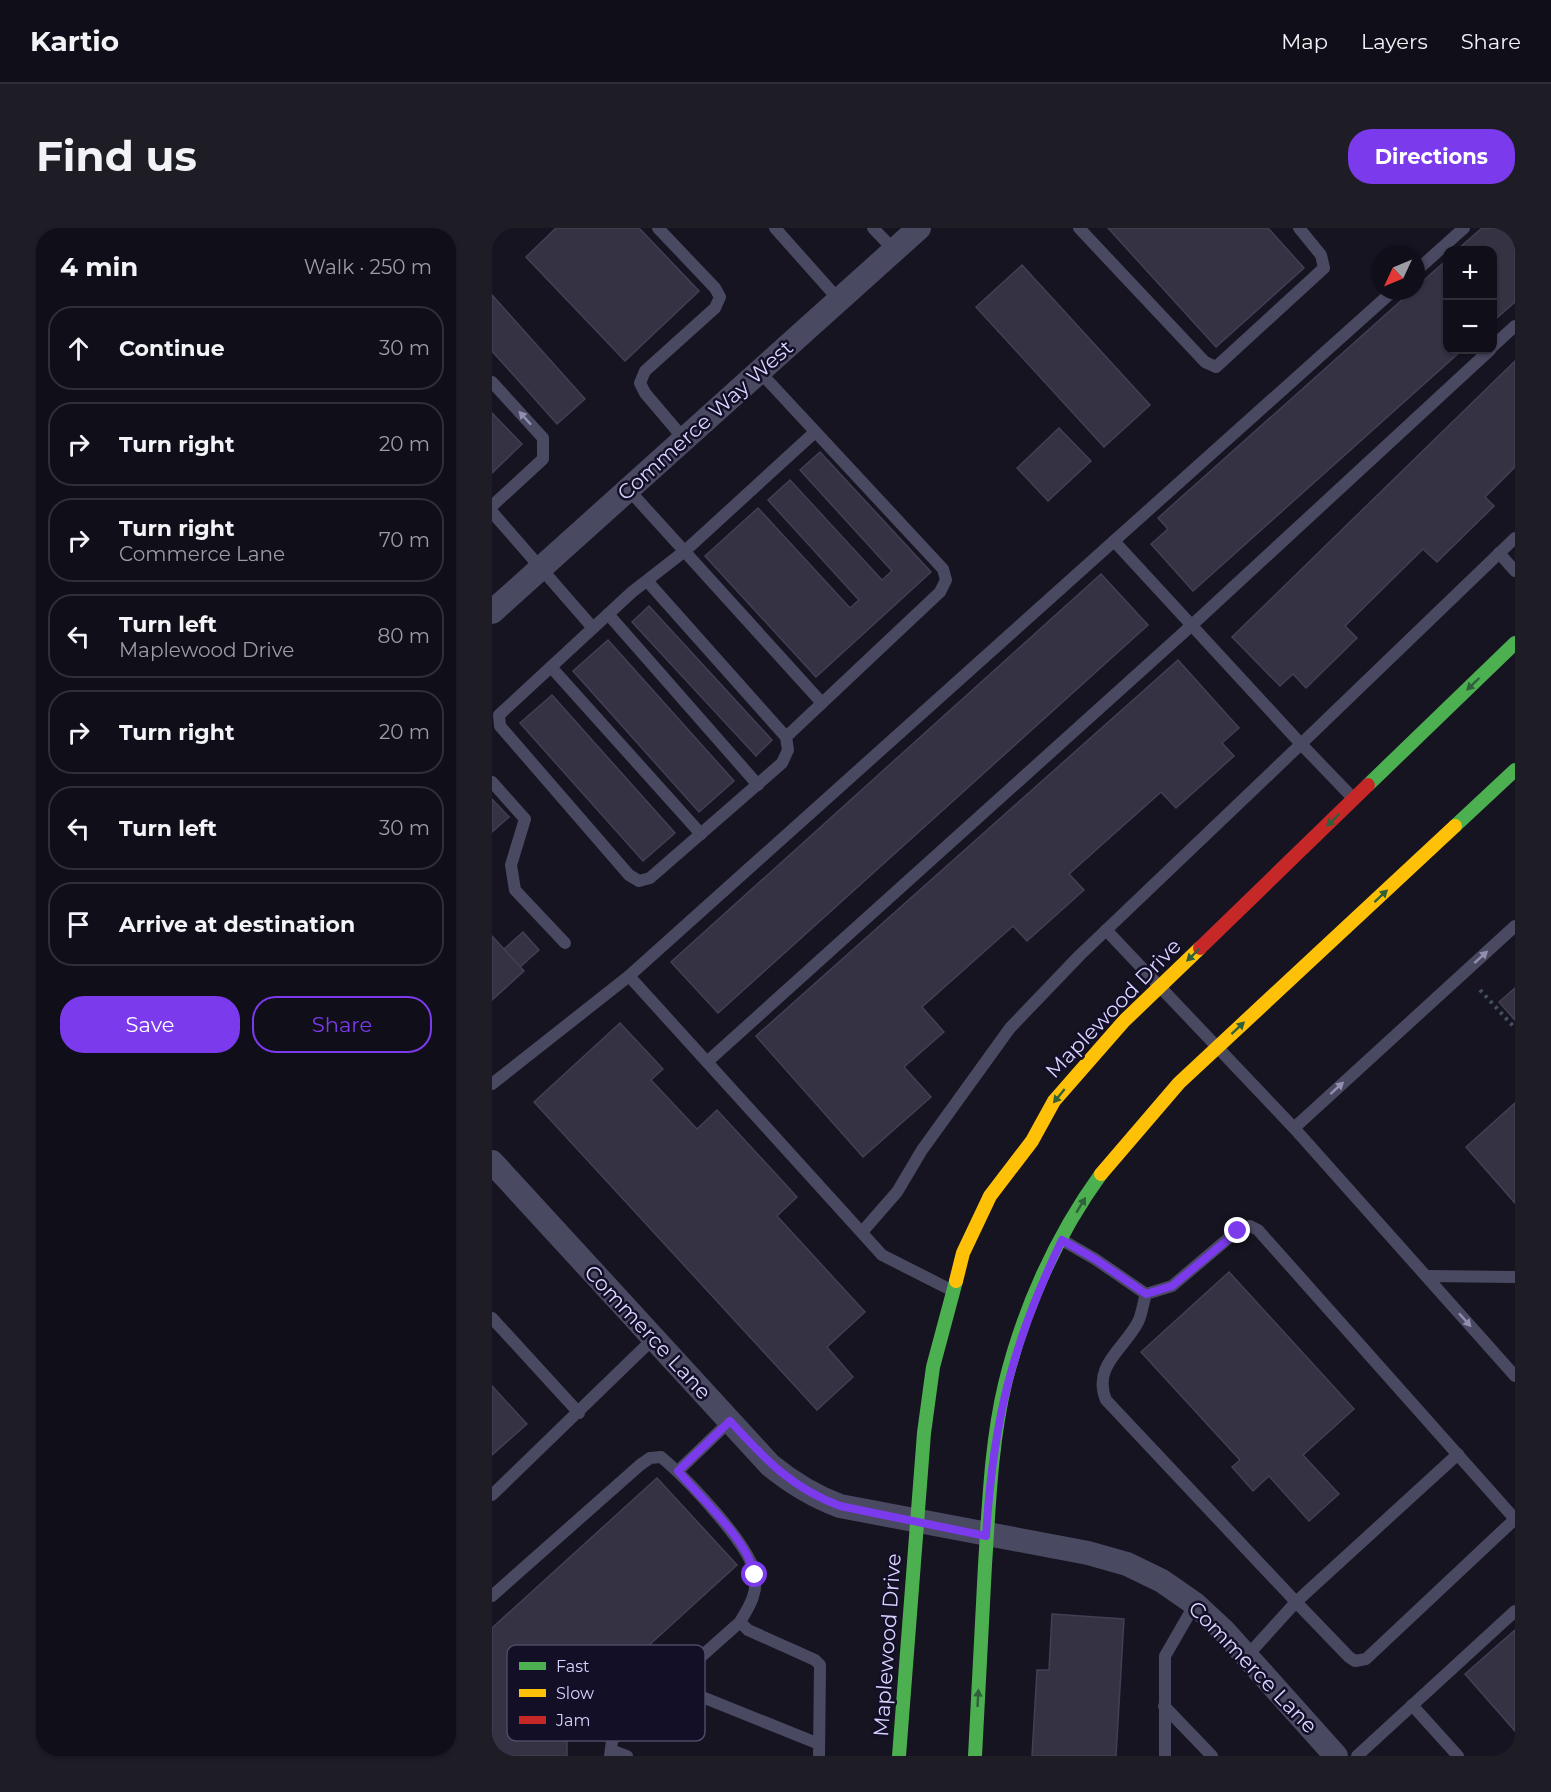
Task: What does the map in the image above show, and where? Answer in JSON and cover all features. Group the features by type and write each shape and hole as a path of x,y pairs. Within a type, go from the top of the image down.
{"street":[{"name":"Commerce Way West","path":"492,612 919,228"},
{"name":"Maplewood Drive","path":"899,1756 917,1522 933,1367 963,1253 990,1196 1032,1141 1054,1101 1124,1021 1515,643"},
{"path":"975,1756 986,1536 991,1471 999,1412 1011,1366 1034,1298 1062,1240 1089,1193 1131,1136 1216,1048 1515,770"},
{"name":"Commerce Lane","path":"492,1162 770,1465 802,1489 840,1506 986,1536 1089,1553 1127,1564 1162,1581 1195,1604 1247,1656 1336,1756"}],"lane":[{"path":"658,228 715,288 720,297 715,308 645,371 639,382 645,393 684,439"},
{"path":"775,228 839,300"},
{"path":"873,228 894,250"},
{"path":"1079,228 1205,362 1216,368 1324,268 1321,255 1299,228"},
{"path":"1425,263 1464,228"},
{"path":"492,1084 629,976 1383,300"},
{"path":"1497,342 1515,326"},
{"path":"707,1062 1192,625 1485,354"},
{"path":"759,371 943,569 946,580 940,592 786,736"},
{"path":"492,382 543,438 543,459 492,506"},
{"path":"648,582 786,736 788,750 782,763 758,785 650,879 639,881 629,875 500,726 499,715 632,592 648,582 686,550 815,432"},
{"path":"628,489 686,550 822,703"},
{"path":"492,512 592,628"},
{"path":"862,1232 897,1192 922,1150 1010,1028 1106,930 1515,538"},
{"path":"1114,541 1354,799"},
{"path":"1499,554 1515,571"},
{"path":"608,614 758,785"},
{"path":"550,667 701,834"},
{"path":"492,782 525,819 511,865 515,890 565,943"},
{"path":"1294,1128 1515,926"},
{"path":"1106,930 1294,1128 1515,1376"},
{"path":"629,976 882,1256 952,1290"},
{"path":"1250,1226 1258,1230 1515,1518 1366,1659 1355,1661 1296,1602 1106,1400 1102,1389 1102,1376 1110,1359 1138,1322 1146,1294 1172,1286 1238,1231 1250,1226"},
{"path":"1062,1240 1095,1259 1146,1294"},
{"path":"1426,1276 1514,1278"},
{"path":"492,1318 579,1413"},
{"path":"492,1495 654,1338"},
{"path":"678,1471 730,1421"},
{"path":"1247,1656 1296,1602 1458,1454"},
{"path":"492,1596 639,1465 650,1458 661,1457 678,1471 751,1560 755,1590 740,1622 705,1653"},
{"path":"1165,1756 1165,1656 1195,1604"},
{"path":"1357,1756 1515,1611"},
{"path":"705,1700 819,1750 820,1665 815,1660 748,1630 740,1622"},
{"path":"1412,1705 1458,1756"},
{"path":"1164,1706 1212,1756"},
{"path":"611,1753 627,1756"}],"path":[{"path":"1480,990 1515,1028"}],"building":[{"path":"556,228 639,228 699,291 625,361 526,257"},
{"path":"1108,228 1268,228 1304,268 1216,347"},
{"path":"1482,228 1515,228 1515,302 1497,318 1497,246 1462,246"},
{"path":"1443,263 1443,354 1458,354 1193,591 1151,544 1168,529 1158,518 1402,300 1425,300 1425,279"},
{"path":"1022,265 1150,405 1104,447 976,307"},
{"path":"492,295 585,399 557,424 492,351"},
{"path":"1515,361 1515,467 1485,497 1494,506 1437,562 1423,549 1345,626 1357,638 1306,688 1293,674 1280,686 1232,637"},
{"path":"492,413 522,444 492,473"},
{"path":"1059,428 1091,461 1048,501 1017,468"},
{"path":"820,452 931,572 816,677 705,556 758,508 850,608 859,600 768,500 790,480 882,580 892,571 800,470"},
{"path":"1101,574 1148,625 718,1013 671,962"},
{"path":"649,606 772,740 756,756 632,622"},
{"path":"608,640 734,781 699,812 573,671"},
{"path":"1178,660 1239,728 1222,743 1234,756 1176,808 1161,792 1069,874 1084,890 1027,941 1013,926 922,1007 944,1032 904,1067 931,1097 863,1157 756,1036"},
{"path":"552,695 675,833 643,861 520,723"},
{"path":"492,799 509,817 492,832"},
{"path":"523,932 539,950 520,967 504,949"},
{"path":"492,936 524,971 492,1000"},
{"path":"1515,988 1515,1020 1499,1002"},
{"path":"620,1023 663,1069 651,1080 697,1129 717,1110 797,1197 777,1216 865,1312 827,1347 853,1377 817,1410 534,1102"},
{"path":"1515,1103 1515,1203 1466,1147"},
{"path":"1229,1272 1354,1409 1303,1455 1339,1494 1309,1521 1269,1476 1253,1491 1232,1467 1240,1460 1141,1352"},
{"path":"492,1386 527,1424 492,1455"},
{"path":"657,1478 737,1565 649,1645 507,1645 507,1741 567,1741 567,1756 492,1756 492,1628"},
{"path":"1052,1614 1124,1619 1116,1756 1032,1756 1037,1670 1049,1670"},
{"path":"1515,1630 1515,1731 1465,1674"}],"traffic: fast":[{"path":"1368,785 1515,643"},
{"path":"1455,826 1515,770"},
{"path":"975,1756 989,1497 1000,1406 1012,1356 1031,1301 1056,1248 1101,1174"},
{"path":"899,1756 924,1433 933,1367 956,1281"}],"traffic: slow":[{"path":"1101,1174 1179,1083 1455,826"},
{"path":"956,1281 963,1253 990,1196 1032,1141 1054,1101 1124,1021 1200,948"}],"traffic: jam":[{"path":"1200,948 1368,785"}],"route":[{"path":"755,1575 751,1560 741,1544 678,1471 730,1421 770,1465 802,1489 821,1498 840,1506 986,1536 989,1482 999,1412 1011,1366 1034,1298 1062,1240 1095,1259 1146,1294 1172,1286 1238,1231"}]}
